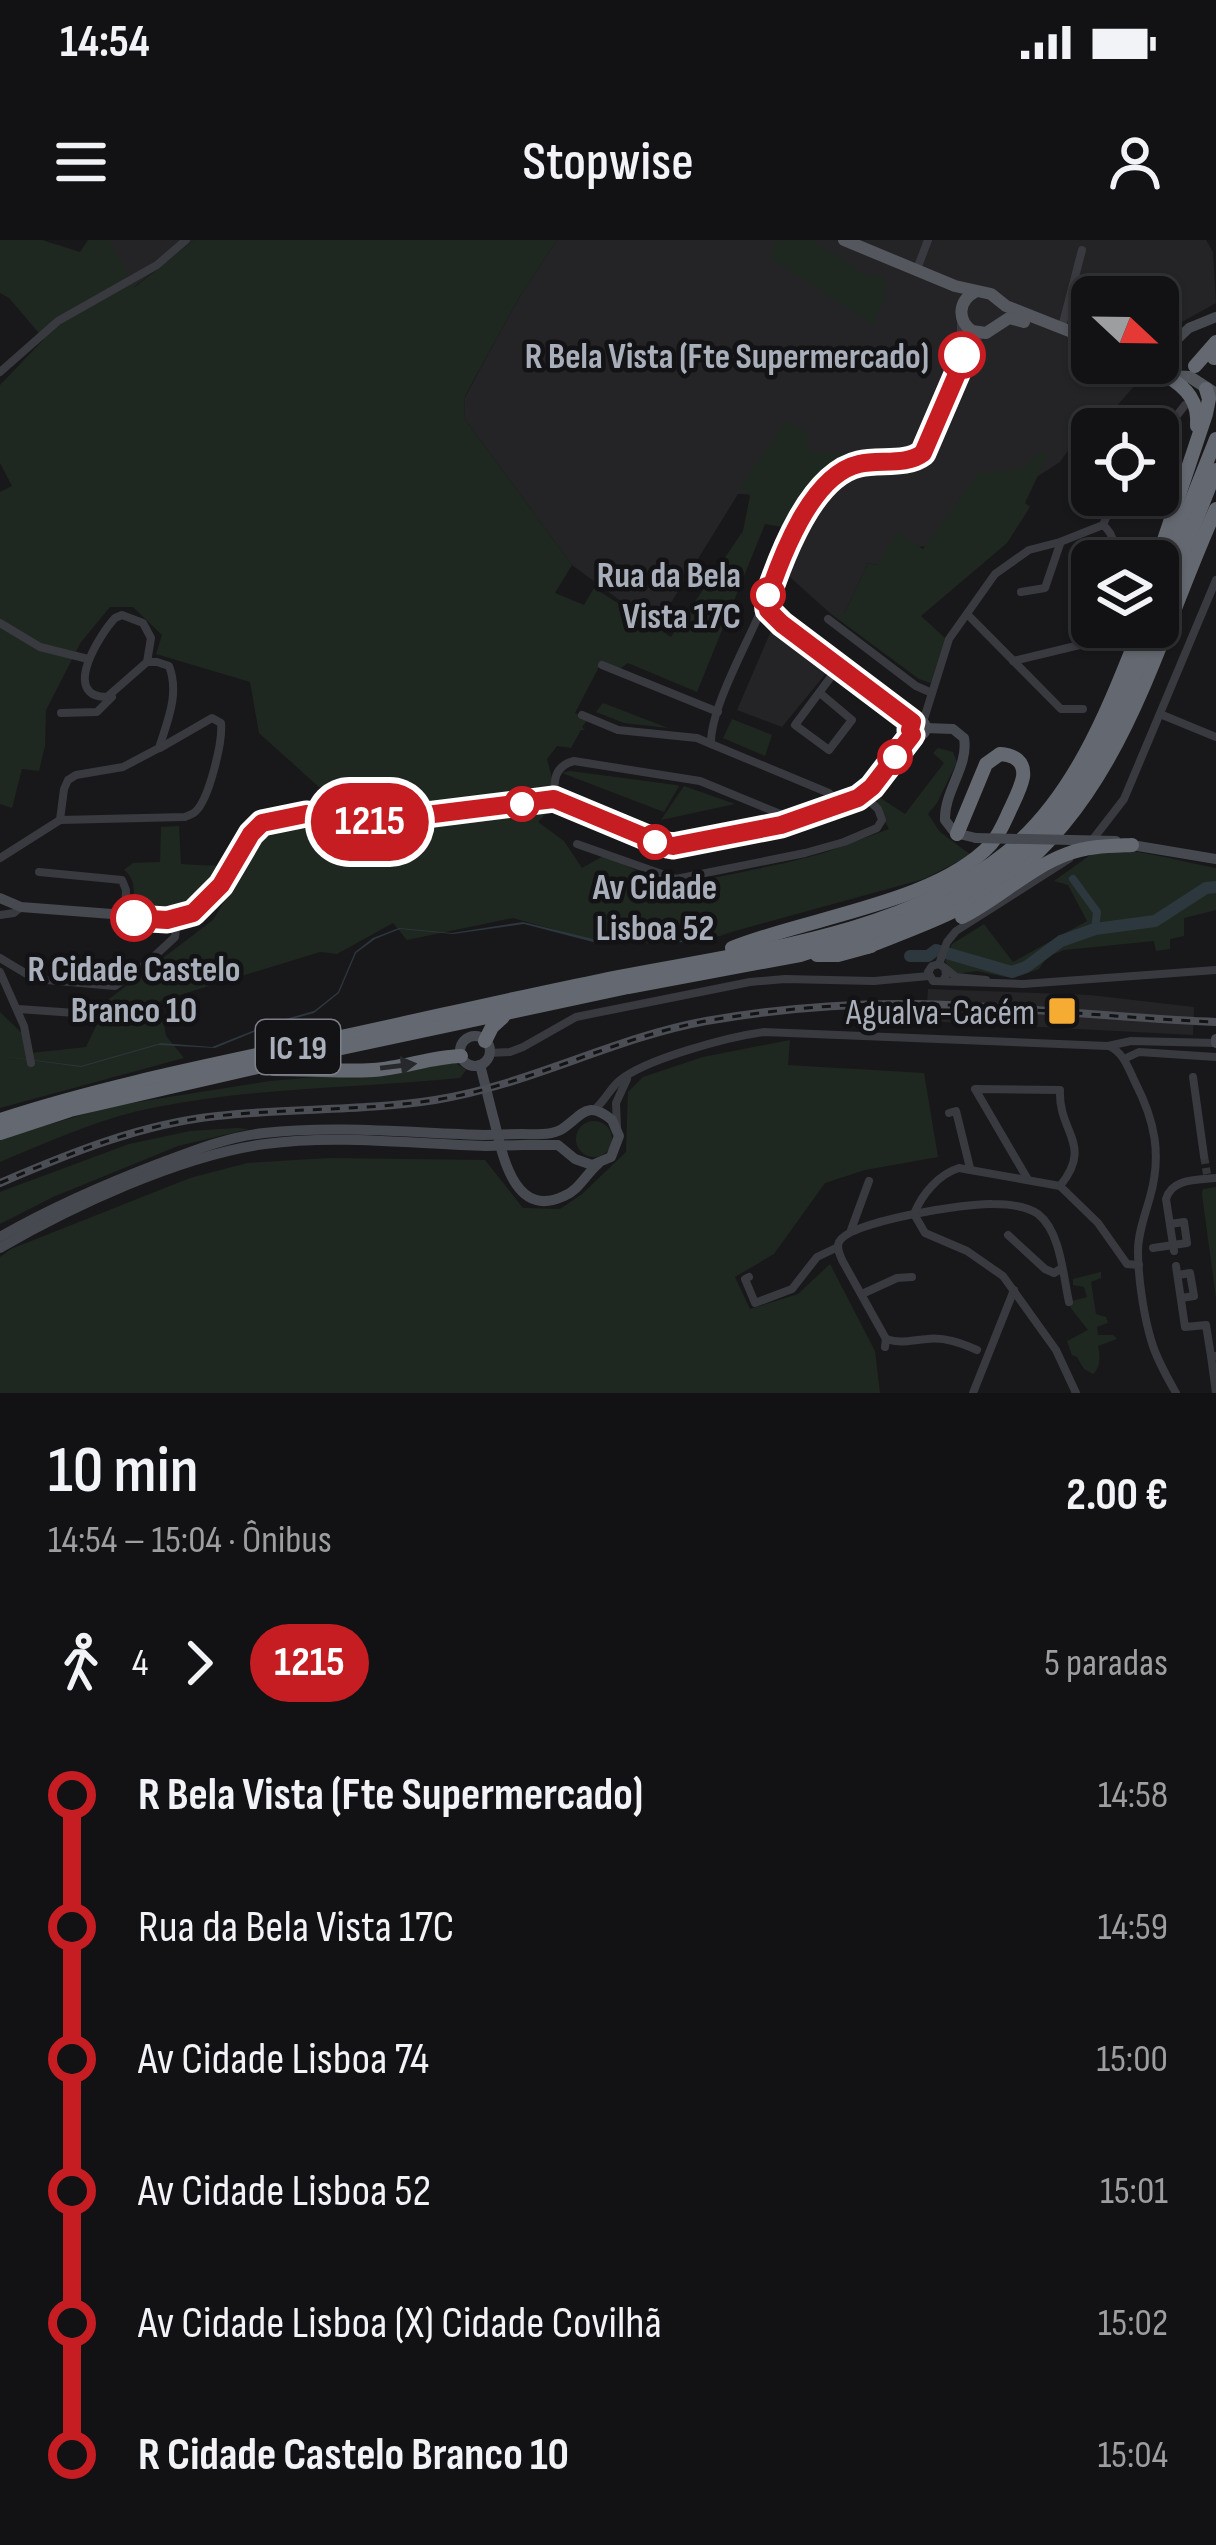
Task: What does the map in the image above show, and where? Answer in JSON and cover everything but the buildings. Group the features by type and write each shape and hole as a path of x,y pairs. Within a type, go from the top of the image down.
{"highway":[{"path":"1179,381 1196,407 1190,460"},
{"path":"1164,540 1208,406 1209,389"},
{"path":"1176,540 1216,439"},
{"path":"1179,564 1216,470"},
{"path":"866,947 960,908 1028,862 1057,833 1125,730 1216,509"},
{"name":"IC 19","path":"0,1120 69,1097 152,1078 800,942 872,921 950,890 1010,850 1050,807 1090,745 1132,648"},
{"name":"IC 19","path":"0,1133 70,1110 250,1068 628,986 800,955 916,916 972,890 1015,861 1061,814 1122,705 1145,648"},
{"path":"706,959 755,939 873,905 968,863 995,838 1013,804 1023,772 1015,758 1000,754 986,764 957,834"},
{"path":"800,955 838,955 925,932 992,901 1065,854 1132,844"},
{"path":"487,1047 491,1027 508,1013"},
{"path":"250,1068 374,1070 460,1056"}],"main road":[{"path":"828,240 947,291 958,298 968,329 981,334 1016,319 1071,338"},
{"path":"844,240 916,271 991,294 1002,304 1071,333"},
{"path":"962,310 966,298 975,292"},
{"path":"1000,323 1002,304"},
{"path":"1179,339 1189,328 1216,317"},
{"path":"1179,369 1210,358"},
{"path":"1209,389 1200,373 1210,358"},
{"path":"1179,374 1209,389"},
{"path":"0,898 18,906 176,919 193,913 212,896 262,823 306,814 370,822 404,820 554,799 673,846 796,820 863,795 918,727 953,730 966,744 944,812 946,825 957,834 1106,839 1216,859"},
{"path":"480,1065 466,1064 460,1056 467,1038 477,1036 487,1047 480,1065 500,1152 515,1185 529,1195 544,1200 572,1192 615,1151 617,1129 608,1116 594,1110 579,1113 555,1132 523,1140"},
{"path":"568,1123 564,1137 578,1172 572,1192"},
{"path":"0,1237 56,1205 146,1169 208,1145 258,1134 303,1130 485,1140"},
{"path":"0,1248 83,1205 233,1149 303,1141 523,1140 550,1143 586,1164 598,1164"}],"street":[{"path":"0,372 58,321 157,265 186,240"},
{"path":"916,271 928,240"},
{"path":"1062,328 1082,250"},
{"path":"960,367 962,310"},
{"path":"981,334 970,346 920,457 856,464 836,475 818,494 791,537 768,595 768,610 918,727 949,639 995,574 1029,550 1103,526 1107,516"},
{"path":"1179,414 1185,406"},
{"path":"1103,526 1113,540"},
{"path":"1021,592 1045,588 1060,542"},
{"path":"943,981 946,942 956,931 1082,851 1124,799 1216,580"},
{"path":"711,744 718,712 758,617 768,610"},
{"path":"967,614 1060,709 1083,709"},
{"path":"122,615 148,630 147,662 107,697 96,697 86,685 88,659 109,624 122,615"},
{"path":"828,619 932,693"},
{"path":"0,623 40,647 88,659"},
{"path":"1012,661 1071,648"},
{"path":"147,662 170,666 174,678 173,700 159,748"},
{"path":"602,665 718,712"},
{"path":"820,693 853,720 829,750 795,724 839,666"},
{"path":"61,713 98,712 116,690"},
{"path":"1160,714 1216,737"},
{"path":"582,715 618,730 697,738 830,794 840,805"},
{"path":"0,859 60,820 185,817 195,812 219,751 221,723 212,718 123,767 76,775 64,789 60,820"},
{"path":"554,799 556,772 574,761 700,781 796,820"},
{"path":"577,844 676,879 805,853 877,828 881,813 863,795"},
{"path":"39,872 122,880 124,917"},
{"path":"0,915 14,913 18,906"},
{"path":"0,958 35,979 115,986 176,937 176,919"},
{"path":"928,976 932,966 941,964"},
{"path":"941,964 956,976 999,983"},
{"path":"487,1047 510,1052 576,1017 750,982 928,976 933,981 975,984 1216,970"},
{"path":"0,972 24,1026 31,1063"},
{"path":"18,1009 89,1014"},
{"path":"594,1110 617,1082 632,1073 722,1040 764,1032 1108,1046 1131,1041 1216,1042"},
{"path":"1108,1046 1124,1059 1156,1132 1158,1159 1140,1232 1139,1264 1150,1339 1176,1393"},
{"path":"1124,1059 1138,1052 1216,1057"},
{"path":"617,1129 616,1103 632,1073"},
{"path":"1193,1077 1204,1156"},
{"path":"1027,1178 975,1089 1060,1090 1076,1155 1060,1186"},
{"path":"949,1112 956,1111 970,1168"},
{"path":"1076,1393 1056,1350 1015,1288 967,1251 925,1234 914,1214 918,1203 949,1171 970,1168 1060,1186 1098,1222 1127,1264 1139,1264"},
{"path":"1153,1248 1187,1243 1184,1222 1170,1224 1166,1196 1173,1185 1210,1177"},
{"path":"850,1232 869,1181"},
{"path":"977,1350 933,1338 886,1343 842,1260 840,1241 868,1225 914,1214 992,1204 1032,1211 1047,1225 1069,1302"},
{"path":"1008,1235 1046,1269 1054,1273 1062,1268"},
{"path":"749,1277 745,1279 755,1303 793,1289 817,1257 838,1247"},
{"path":"1177,1271 1190,1273 1194,1296 1181,1298 1185,1327 1211,1324 1216,1393"},
{"path":"862,1294 912,1277"},
{"path":"973,1393 1015,1288"}],"shaded area":[{"path":"0,240 42,240 80,252 88,240 109,240 135,287 194,240 557,240 465,396 464,418 572,565 555,593 584,605 594,588 671,637 743,531 750,496 740,487 786,422 807,432 808,448 813,452 853,453 798,502 784,527 765,524 697,692 628,663 618,670 601,663 575,713 589,718 582,727 585,730 571,748 557,746 547,759 558,801 538,822 564,841 582,868 605,855 675,886 824,853 889,829 876,803 879,797 905,814 944,763 933,753 938,748 953,752 957,762 928,814 940,832 971,855 924,879 695,942 591,940 513,918 407,940 393,923 337,954 320,952 160,1001 166,1036 184,1058 0,1108 0,1012 28,1039 31,1053 86,1047 109,999 213,920 263,838 298,828 432,822 398,795 319,787 259,733 250,682 156,654 162,635 133,607 110,607 81,642 46,710 39,771 22,769 12,808 0,804 0,492 12,486 0,463 0,385 44,339 0,293"},
{"path":"108,240 194,240 134,287"},
{"path":"557,240 1206,240 1213,252 1216,303 1179,325 1179,276 1071,276 1071,384 1136,384 1115,408 1071,408 1071,447 1060,462 993,505 948,547 893,546 877,565 868,563 844,614 831,614 782,570 799,527 819,497 738,494 656,627 572,565 464,418 465,397 520,296"},
{"path":"776,240 811,240 860,274 885,277 884,300 873,325 770,258"},
{"path":"1041,451 1048,454 1025,503 1030,507 1007,543 921,616 945,638 931,683 831,614 844,614 868,563 877,565 897,532 923,549 977,474 1023,468"},
{"path":"771,631 827,672 782,727 737,710"},
{"path":"603,703 668,728 624,723 596,712"},
{"path":"732,719 772,735 765,756 723,738"},
{"path":"562,773 679,786 664,812"},
{"path":"684,786 735,804 661,820"},
{"path":"179,826 181,864 232,864 201,905 179,915 134,907 132,882 124,870 133,863 160,862 161,827"},
{"path":"1100,848 1216,868 1216,910 1184,918 1184,936 1170,939 1170,949 1156,951 1154,941 1064,950 1047,957 1039,969 1019,976 977,971 955,974 945,961 952,944 984,924 1013,962 1087,921 1068,885 1054,881"},
{"path":"523,922 601,941 695,941 735,932 695,942 597,943 524,924 453,934 400,929 356,953 339,993 314,1013 215,1048 158,1045 81,1067 0,1056 81,1066 161,1043 212,1047 275,1022 314,1011 338,992 355,952 373,938 399,928 452,933"},
{"path":"928,989 1090,995 1194,1007 1193,1035 926,1021"},
{"path":"790,1040 788,1065 924,1073 938,1157 865,1170 825,1183 774,1254 735,1277 750,1309 798,1294 830,1264 875,1351 880,1393 0,1393 0,1257 11,1249 190,1178 247,1163 329,1158 485,1160 523,1208 560,1209 626,1152 628,1092 643,1077 703,1057"},
{"path":"454,1062 466,1070 460,1078 232,1095 137,1111 0,1162 0,1139 112,1106 270,1081"},
{"path":"594,1121 607,1126 612,1139 607,1152 594,1157 581,1152 576,1139 581,1126"},
{"path":"249,1129 178,1146 0,1224 0,1192 129,1144 190,1131"},
{"path":"1216,1187 1216,1298 1202,1194 1203,1189"},
{"path":"1101,1272 1101,1278 1091,1282 1096,1314 1108,1323 1097,1327 1098,1335 1117,1339 1098,1346 1099,1364 1093,1374 1072,1355 1067,1341 1088,1330 1070,1307 1072,1301 1087,1297 1084,1287 1073,1285 1073,1279"}],"waterway":[{"path":"1073,879 1097,912 1095,929"},
{"path":"910,956 928,956 936,950 1012,972 1061,941 1095,929 1155,921 1206,888 1216,887"}],"tunnel":[{"path":"1204,1156 1207,1174"}],"railway":[{"path":"0,1183 79,1151 161,1126 217,1116 435,1100 504,1084 638,1038 758,1013 915,1004 1216,1022"}],"bus line":[{"name":"1215","path":"134,918 176,919 202,908 262,823 306,814 370,822 404,820 554,799 673,846 781,825 863,795 912,735 912,722 782,624 768,610 767,599 791,537 809,506 836,475 856,464 920,457 962,355"}],"place":[{"name":"R Bela Vista (Fte Supermercado)","path":"962,355"},
{"name":"Rua da Bela Vista 17C","path":"768,595"},
{"name":"Av Cidade Lisboa 52","path":"655,842"},
{"name":"R Cidade Castelo Branco 10","path":"134,918"},
{"name":"Agualva-Cacém","path":"1062,1011"}]}
